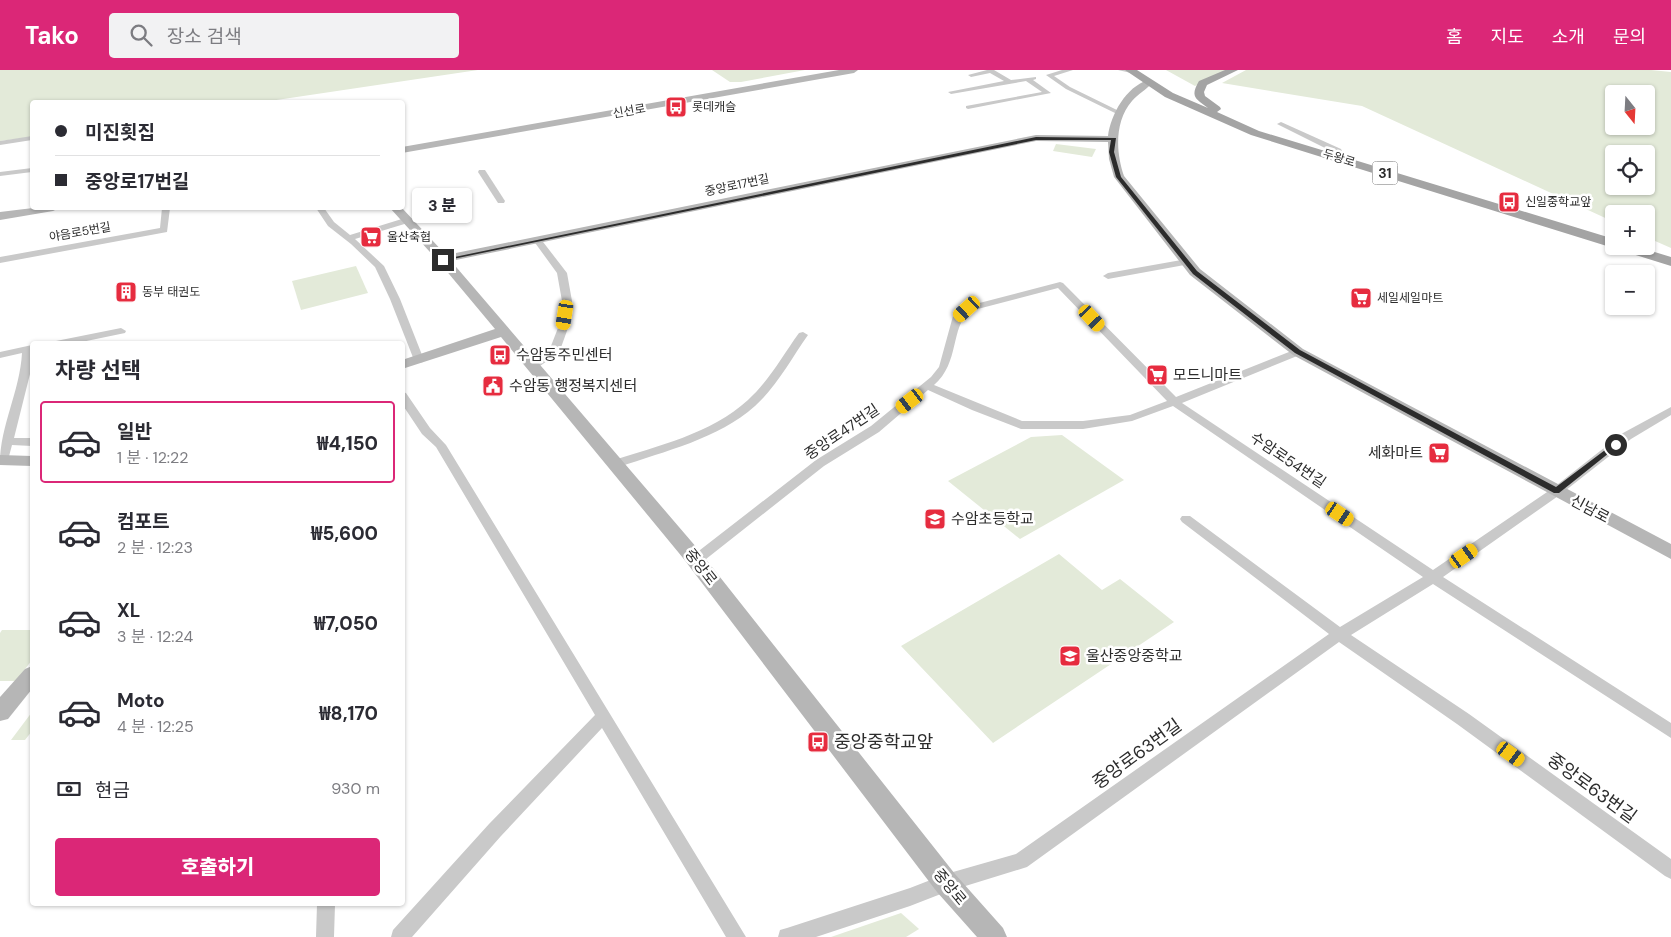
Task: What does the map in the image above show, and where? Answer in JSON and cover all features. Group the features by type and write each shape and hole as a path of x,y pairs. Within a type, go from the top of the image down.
{"main road":[{"name":"신선로","path":"405,144 829,70"},
{"name":"신선로","path":"405,149 854,70"},
{"name":"두왕로","path":"1128,70 1147,76 1198,102 1266,128 1605,234"},
{"path":"1216,109 1200,97 1199,92 1203,83 1233,70"},
{"path":"1119,113 1147,76"},
{"name":"두왕로","path":"1147,76 1190,106 1255,133 1605,241"},
{"name":"신남로","path":"1119,113 1112,152 1119,177 1195,272 1298,352 1671,552"},
{"name":"중앙로17번길","path":"443,260 1036,138 1114,139"},
{"path":"0,216 40,210"},
{"name":"중앙로","path":"402,214 504,331 696,560 946,883 994,937"},
{"path":"1655,250 1671,255"},
{"path":"1649,255 1671,262"},
{"path":"405,364 504,331"},
{"path":"1,460 30,461"},
{"path":"1,710 30,677"}],"street":[{"path":"951,92 1049,76 1070,70"},
{"path":"971,75 991,71 1010,82"},
{"path":"1049,76 1068,88 1119,113"},
{"path":"968,107 1048,93 1027,79"},
{"path":"1281,124 1338,151"},
{"path":"0,143 30,138"},
{"path":"0,174 30,170"},
{"path":"482,172 501,201"},
{"name":"야음로5번길","path":"0,260 164,230 166,210"},
{"path":"321,210 331,224 349,238 378,266 395,299 418,360"},
{"path":"349,238 402,214"},
{"path":"534,367 554,352 563,328 567,301 562,273 537,240"},
{"path":"1108,276 1187,262"},
{"name":"중앙로47번길","path":"696,560 820,463 876,429 927,386 944,367 958,316 967,309 1060,285"},
{"name":"수암로54번길","path":"1060,285 1174,402 1433,577 1671,731"},
{"path":"71,341 121,331"},
{"path":"615,464 686,438 738,414 764,390 803,334"},
{"path":"0,355 30,349 8,441 1,460"},
{"path":"927,386 1013,423 1029,426 1083,426 1118,421 1174,402 1298,352"},
{"path":"18,401 30,398"},
{"path":"405,400 426,431 440,445 737,937"},
{"name":"중앙로63번길","path":"787,937 910,897 946,883 1021,861 1329,641 1433,577 1557,491 1627,436 1671,410"},
{"path":"8,441 30,442"},
{"path":"1186,519 1340,635"},
{"name":"중앙로63번길","path":"1340,635 1463,719 1671,870"},
{"path":"400,937 495,830 603,717"},
{"path":"326,906 326,937"}],"green space":[{"path":"0,70 478,70 276,100 30,100 30,137 0,141"},
{"path":"712,70 805,70 741,82 730,82"},
{"path":"1166,70 1226,70 1195,86"},
{"path":"1246,70 1651,70 1671,72 1671,248 1655,241 1655,205 1605,205 1605,218 1362,106 1222,83"},
{"path":"1056,144 1096,149 1092,157 1053,151"},
{"path":"356,266 368,293 301,310 292,281"},
{"path":"1062,435 1124,480 1020,539 948,481 1031,437"},
{"path":"1059,554 1102,590 1120,579 1174,622 993,743 901,646"},
{"path":"2,630 30,630 30,663 16,681 0,681 0,633"},
{"path":"30,715 30,734 25,740 11,740"},
{"path":"901,913 919,929 906,937 831,937"}],"place":[{"name":"롯데캐슬","path":"676,107"},
{"name":"신일중학교앞","path":"1509,202"},
{"name":"울산축협","path":"371,237"},
{"name":"동부 태권도","path":"126,292"},
{"name":"세일세일마트","path":"1361,298"},
{"name":"수암동주민센터","path":"500,355"},
{"name":"모드니마트","path":"1157,375"},
{"name":"수암동 행정복지센터","path":"493,386"},
{"name":"세화마트","path":"1439,453"},
{"name":"수암초등학교","path":"935,519"},
{"name":"울산중앙중학교","path":"1070,656"},
{"name":"중앙중학교앞","path":"818,742"}],"route":[{"path":"443,260 1036,138 1114,139 1112,152 1114,165 1119,177 1195,272 1298,352 1557,491 1616,445"}]}
